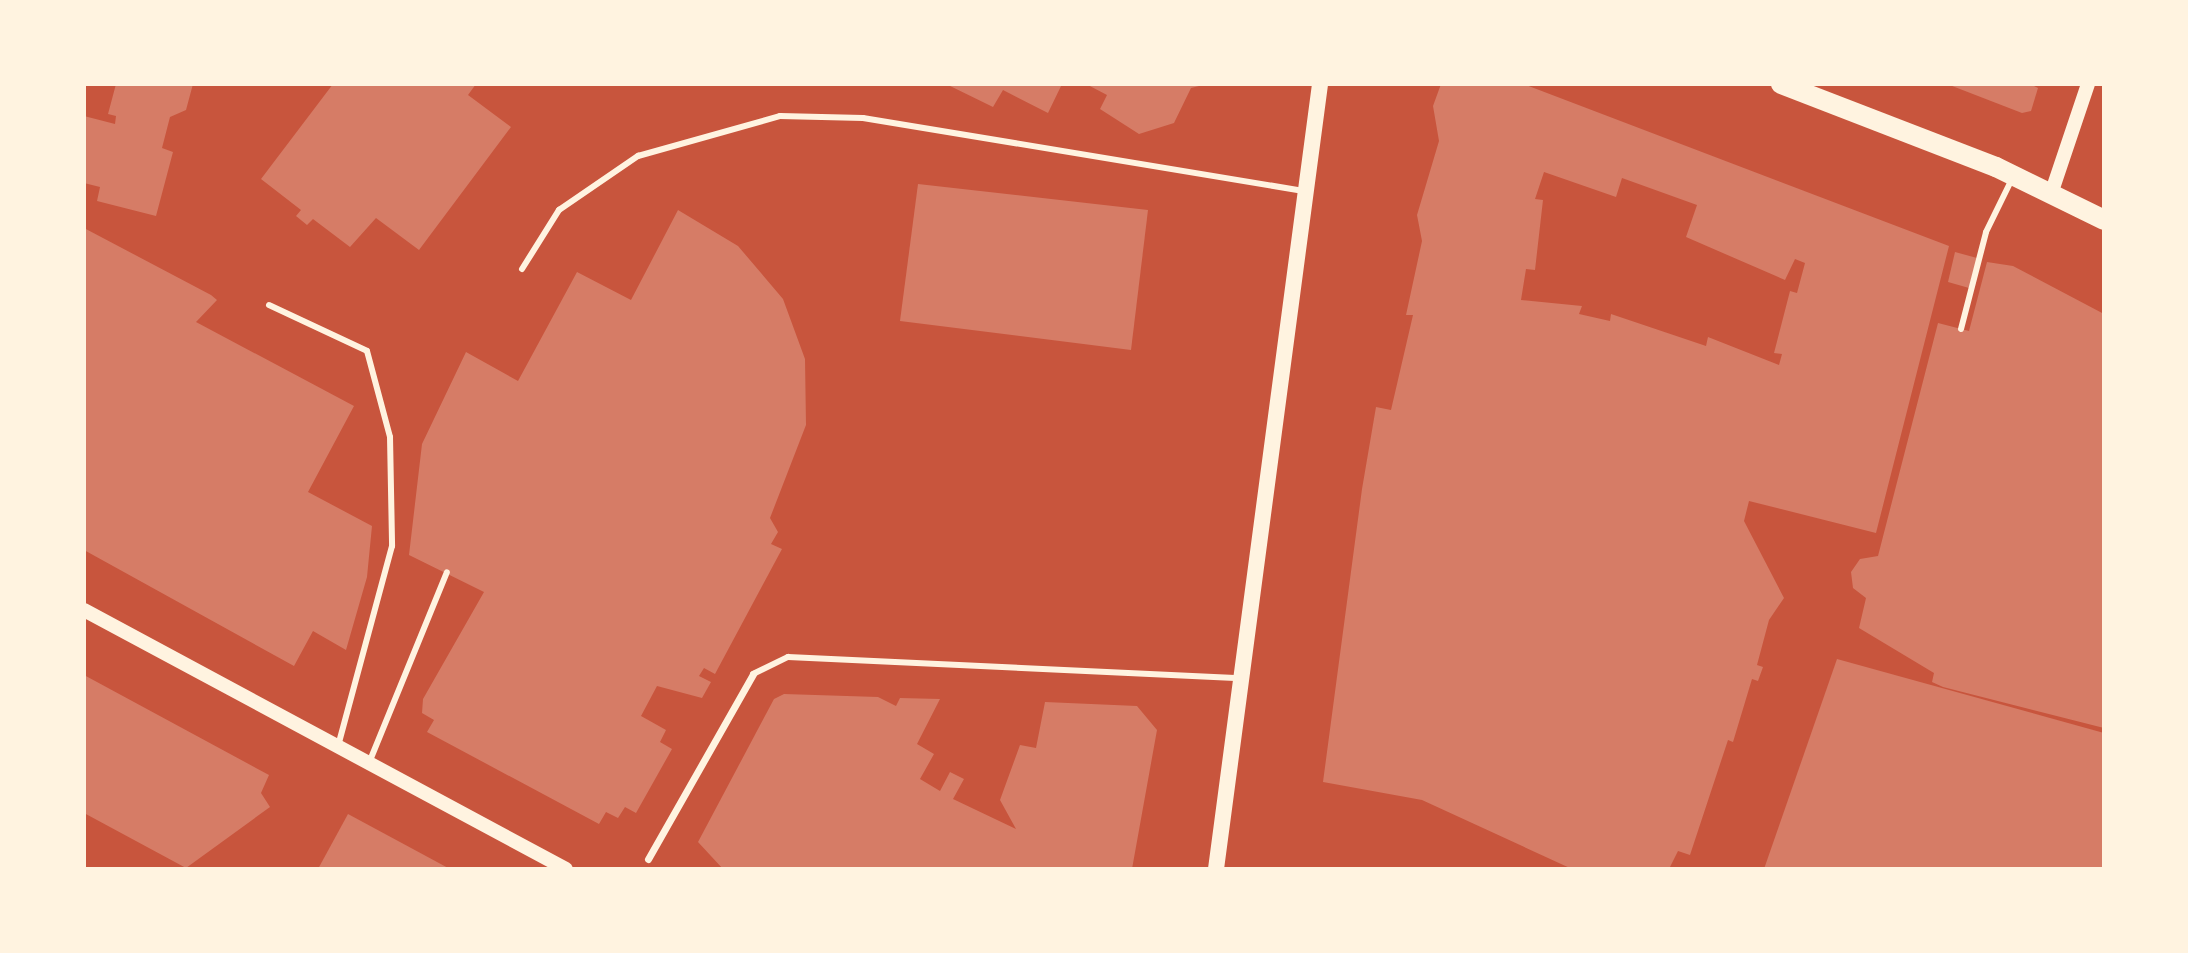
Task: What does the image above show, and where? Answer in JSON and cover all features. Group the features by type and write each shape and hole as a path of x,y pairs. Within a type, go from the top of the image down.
{"main road":[{"path":"1216,869 1320,84"},
{"path":"1781,84 2013,176 2104,220"}],"street":[{"path":"2051,194 2088,84"},
{"path":"84,610 566,869"},
{"path":"648,859 753,674"}],"lane":[{"path":"522,269 559,210 638,156 780,116 863,118 1307,192"},
{"path":"1961,329 1986,232 2013,176"},
{"path":"269,305 367,351 390,437 392,546 338,746"},
{"path":"369,763 447,572"},
{"path":"753,674 788,657 1241,678"}],"building":[{"path":"116,84 193,84 186,110 170,117 162,148 173,152 156,216 97,201 100,187 84,183 84,116 115,124 116,116 108,114"},
{"path":"333,84 476,84 468,95 511,127 419,250 376,218 350,247 313,219 307,225 296,216 301,210 261,179"},
{"path":"946,84 1062,84 1048,113 1003,90 993,107"},
{"path":"1086,84 1203,85 1191,88 1174,123 1139,134 1100,109 1107,95"},
{"path":"1441,84 1526,85 1949,246 1876,533 1749,501 1744,521 1784,598 1769,620 1757,665 1763,667 1758,681 1752,679 1733,742 1728,740 1690,855 1678,851 1669,869 1572,869 1422,800 1323,782 1376,407 1391,410 1413,315 1406,315 1422,241 1417,215 1439,141 1433,106","holes":["1544,172 1616,197 1622,178 1697,205 1686,237 1785,280 1795,259 1805,263 1797,293 1790,291 1774,353 1782,354 1779,365 1708,337 1706,346 1611,314 1610,321 1579,314 1582,306 1521,300 1526,269 1535,270 1543,200 1535,199"]},
{"path":"1947,84 2030,84 2038,88 2031,111 2022,113"},
{"path":"918,184 1148,210 1131,350 900,321"},
{"path":"678,210 738,246 783,299 805,359 806,425 770,518 778,532 771,544 782,549 715,674 704,668 699,676 711,682 702,698 657,686 641,716 666,730 660,742 672,749 636,813 625,807 618,818 606,812 599,824 427,732 434,720 422,713 423,699 484,592 409,555 422,444 466,352 518,381 577,272 631,300"},
{"path":"84,228 217,300 196,322 354,406 308,492 372,526 367,577 346,650 313,631 294,666 84,550"},
{"path":"1955,252 1977,258 1969,288 1948,282"},
{"path":"1987,262 2013,266 2104,314 2104,728 1943,687 1932,682 1934,673 1859,628 1866,598 1853,588 1851,572 1860,559 1878,556 1938,323 1969,331"},
{"path":"1837,659 2104,733 2104,869 1764,869"},
{"path":"84,675 269,775 261,793 270,807 186,868 84,813"},
{"path":"784,694 878,697 896,706 900,698 940,699 917,744 934,754 920,779 940,791 950,772 964,779 953,799 1016,829 1000,800 1020,745 1036,748 1045,702 1137,706 1157,730 1132,869 723,869 698,842 774,699"},
{"path":"348,814 450,869 318,869"}]}
